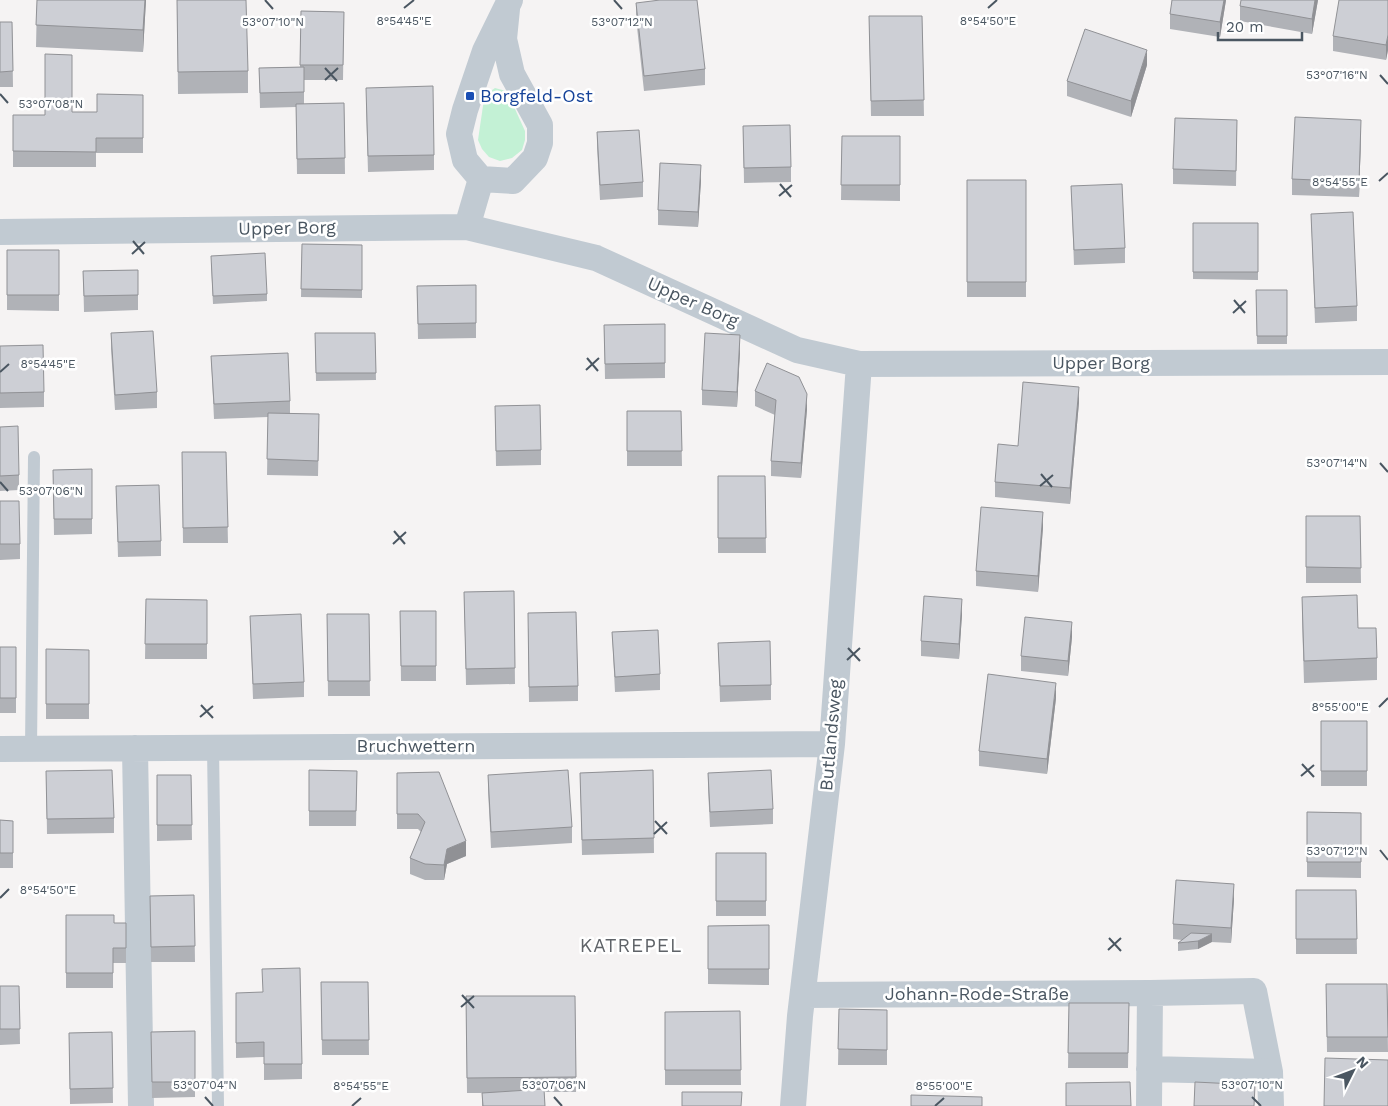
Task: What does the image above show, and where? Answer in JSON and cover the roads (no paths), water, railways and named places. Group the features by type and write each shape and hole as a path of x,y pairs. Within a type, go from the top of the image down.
{"street":[{"path":"509,4 504,39 512,74 540,125 540,143 535,158 513,182 481,179 464,160 459,134 485,51 509,4"},
{"path":"467,227 481,179"},
{"name":"Upper Borg","path":"0,232 467,227 596,258 797,350 859,364 1388,362"},
{"name":"Butlandsweg","path":"794,1106 800,1016 804,995 832,744 859,364"},
{"name":"Bruchwettern","path":"0,749 832,744"},
{"path":"135,748 141,1106"},
{"name":"Johann-Rode-Straße","path":"804,995 1254,991 1270,1072 1271,1106"},
{"path":"1149,1106 1150,993"},
{"path":"1149,1069 1270,1072"}],"lane":[{"path":"32,749 34,457"},
{"path":"213,748 218,1106"}],"place":[{"name":"Borgfeld-Ost","path":"470,96"}],"district":[{"name":"KATREPEL","path":"631,945"}]}
